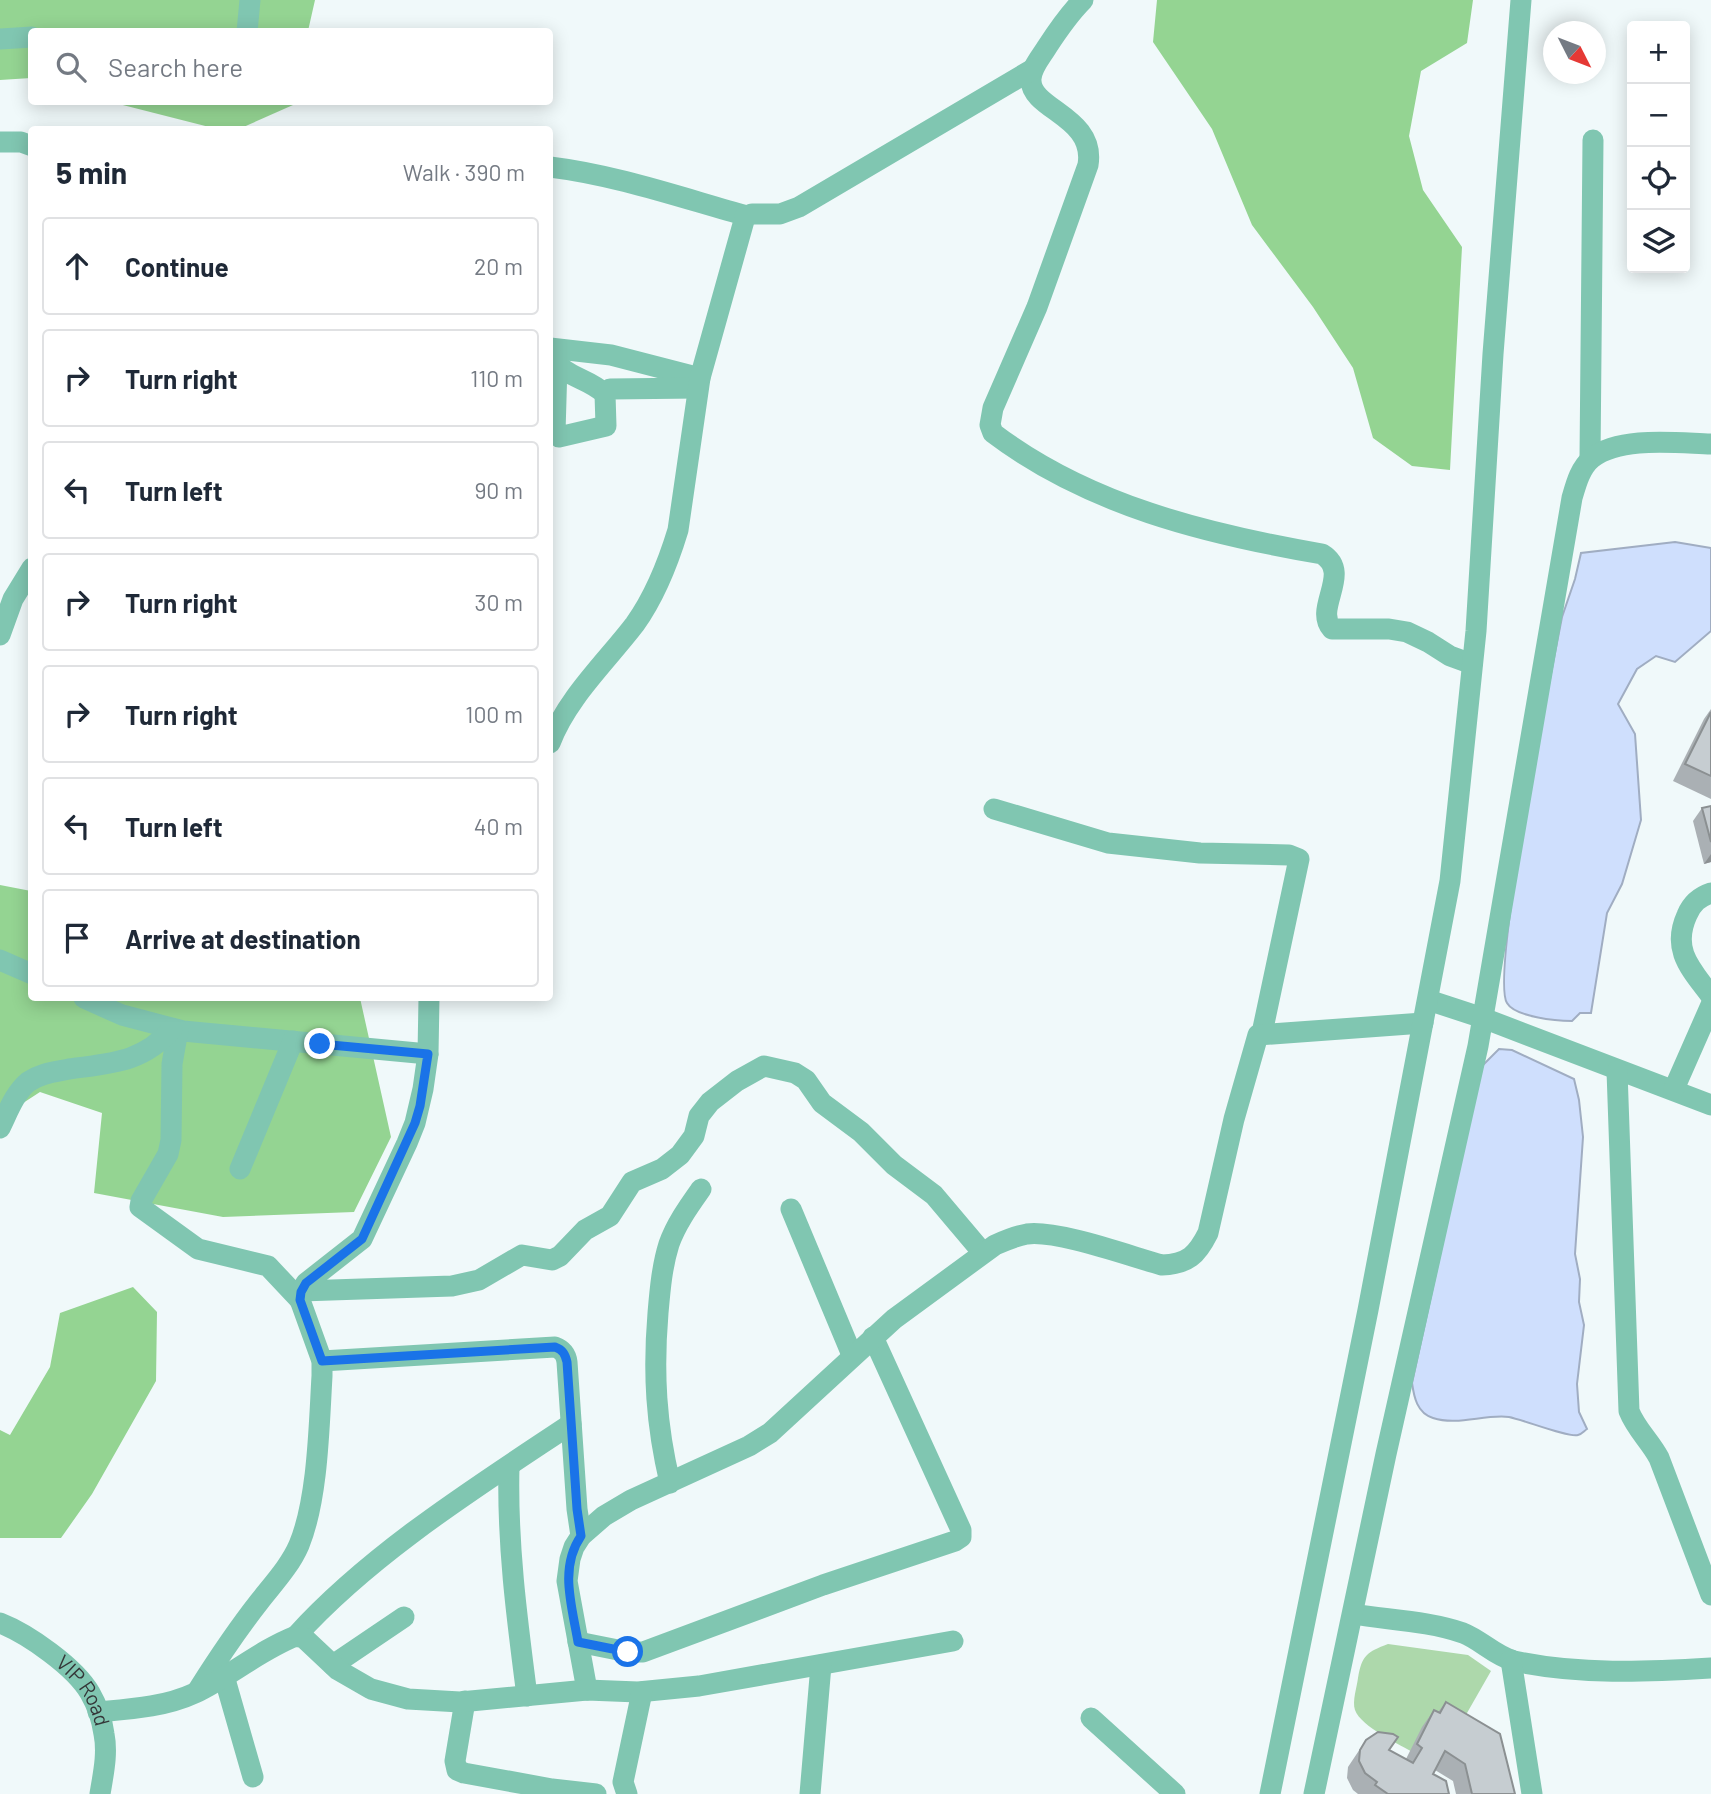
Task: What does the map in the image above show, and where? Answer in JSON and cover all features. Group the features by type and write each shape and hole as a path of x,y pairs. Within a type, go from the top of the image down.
{"street":[{"path":"247,28 250,0"},
{"path":"553,167 618,181 747,216 780,214 799,208 1033,69 1057,32 1083,0"},
{"path":"1270,1794 1368,1310 1450,881 1472,664 1521,0"},
{"path":"0,39 28,37"},
{"path":"1033,69 1032,86 1085,136 1090,146 1090,155 1071,218 1037,307 993,408 990,425 993,433 1056,474 1120,504 1248,541 1322,554 1329,558 1335,572 1326,617 1332,629 1389,629 1407,632 1450,656 1472,664"},
{"path":"1590,459 1593,140"},
{"path":"0,142 28,145"},
{"path":"553,736 559,721 636,622 663,575 678,530 699,383 743,220 747,216"},
{"path":"553,355 611,355 699,383"},
{"path":"553,356 563,371 595,386 605,394"},
{"path":"553,375 556,436 606,426 605,394 610,389 699,383"},
{"path":"1314,1794 1483,1018 1572,498 1579,475 1590,459 1622,444 1711,444"},
{"path":"0,635 13,600 28,575"},
{"path":"995,808 1108,843 1200,853 1289,855 1299,859 1262,1033"},
{"path":"1711,893 1701,897 1688,911 1680,937 1681,950 1688,964 1711,996"},
{"path":"0,960 28,972"},
{"path":"1428,1000 1483,1018 1711,1105"},
{"path":"91,1001 122,1014 175,1029 428,1054"},
{"path":"301,1296 306,1283 353,1248 369,1225 415,1123 428,1054 429,1001"},
{"path":"1674,1089 1711,1005"},
{"path":"587,1690 567,1581 574,1547 581,1536 604,1516 631,1500 749,1447 770,1433 873,1337 931,1290 1010,1238 1039,1234 1162,1265 1175,1265 1189,1259 1200,1250 1208,1233 1256,1037 1262,1033 1423,1023"},
{"path":"0,1128 16,1096 30,1081 52,1072 128,1060 160,1042 175,1029"},
{"path":"175,1029 172,1140 140,1207 198,1249 268,1266 301,1296 322,1361 318,1442 299,1545 282,1573 195,1693"},
{"path":"240,1169 293,1041"},
{"path":"301,1296 452,1286 478,1280 522,1255 552,1260 560,1256 585,1230 610,1216 632,1182 662,1169 680,1155 694,1136 699,1116 710,1102 737,1081 764,1066 795,1073 806,1080 822,1103 861,1132 894,1165 934,1195 984,1253"},
{"path":"1617,1071 1629,1411 1633,1424 1651,1444 1659,1458 1711,1595"},
{"path":"670,1483 659,1441 656,1399 656,1335 660,1294 669,1244 681,1219 701,1189"},
{"path":"791,1209 852,1355"},
{"path":"578,1642 628,1652 643,1652 823,1585 954,1541 961,1536 961,1530 873,1337"},
{"path":"322,1361 555,1347 566,1355 581,1536"},
{"path":"98,1712 146,1707 195,1693 296,1636 318,1612 396,1546 571,1424"},
{"path":"509,1466 511,1565 527,1696"},
{"path":"1353,1614 1443,1627 1466,1634 1511,1660 1542,1665 1617,1670 1711,1668"},
{"path":"332,1665 404,1617"},
{"name":"VIP Road","path":"0,1623 46,1651 69,1669 89,1691 105,1735 105,1765 100,1794"},
{"path":"296,1636 304,1638 332,1665 354,1681 390,1694 421,1700 465,1701 587,1690 642,1692 699,1686 954,1641"},
{"path":"1511,1660 1532,1794"},
{"path":"810,1794 821,1665"},
{"path":"224,1676 253,1777"},
{"path":"627,1794 623,1782 642,1692"},
{"path":"465,1701 455,1761 457,1770 552,1789 596,1794"},
{"path":"1091,1718 1175,1794"}],"green space":[{"path":"0,0 315,0 309,28 28,28 28,78 0,80"},
{"path":"1157,0 1473,0 1467,43 1421,71 1409,136 1423,190 1462,247 1450,470 1412,466 1373,438 1353,368 1313,307 1252,225 1212,129 1153,42"},
{"path":"123,105 293,105 246,126 205,126"},
{"path":"0,885 28,890 28,1001 361,1001 391,1137 354,1212 223,1217 94,1193 102,1113 40,1092 0,1118"},
{"path":"133,1287 157,1312 156,1381 92,1494 61,1538 0,1538 0,1430 10,1435 50,1367 60,1313"},
{"path":"1388,1644 1468,1655 1491,1671 1463,1720 1416,1754 1373,1729 1355,1710 1355,1694 1364,1659 1370,1652"}],"water":[{"path":"1675,542 1711,548 1711,631 1675,662 1656,656 1637,669 1618,704 1635,734 1641,820 1622,884 1607,913 1591,1013 1580,1013 1572,1021 1527,1015 1511,1008 1507,1003 1504,981 1507,939 1524,819 1547,695 1562,617 1581,553"},
{"path":"1499,1049 1512,1050 1574,1079 1579,1100 1583,1137 1575,1254 1584,1325 1577,1384 1579,1412 1587,1429 1578,1435 1509,1417 1452,1421 1433,1418 1423,1412 1414,1394 1412,1383 1481,1067"}],"building":[{"path":"1711,712 1711,776 1685,764"},
{"path":"1711,806 1711,842 1702,808"},
{"path":"1446,1702 1500,1734 1515,1794 1472,1794 1465,1764 1445,1751 1433,1774 1446,1781 1449,1794 1388,1794 1375,1785 1377,1782 1365,1773 1359,1761 1360,1750 1366,1740 1378,1732 1393,1734 1398,1737 1389,1750 1413,1763 1422,1748 1417,1744 1434,1710 1440,1713"}],"route":[{"path":"320,1044 428,1054 415,1123 362,1239 306,1283 301,1292 300,1300 322,1361 555,1347 561,1350 566,1355 567,1362 581,1536 570,1559 567,1581 578,1642 628,1652"}]}
